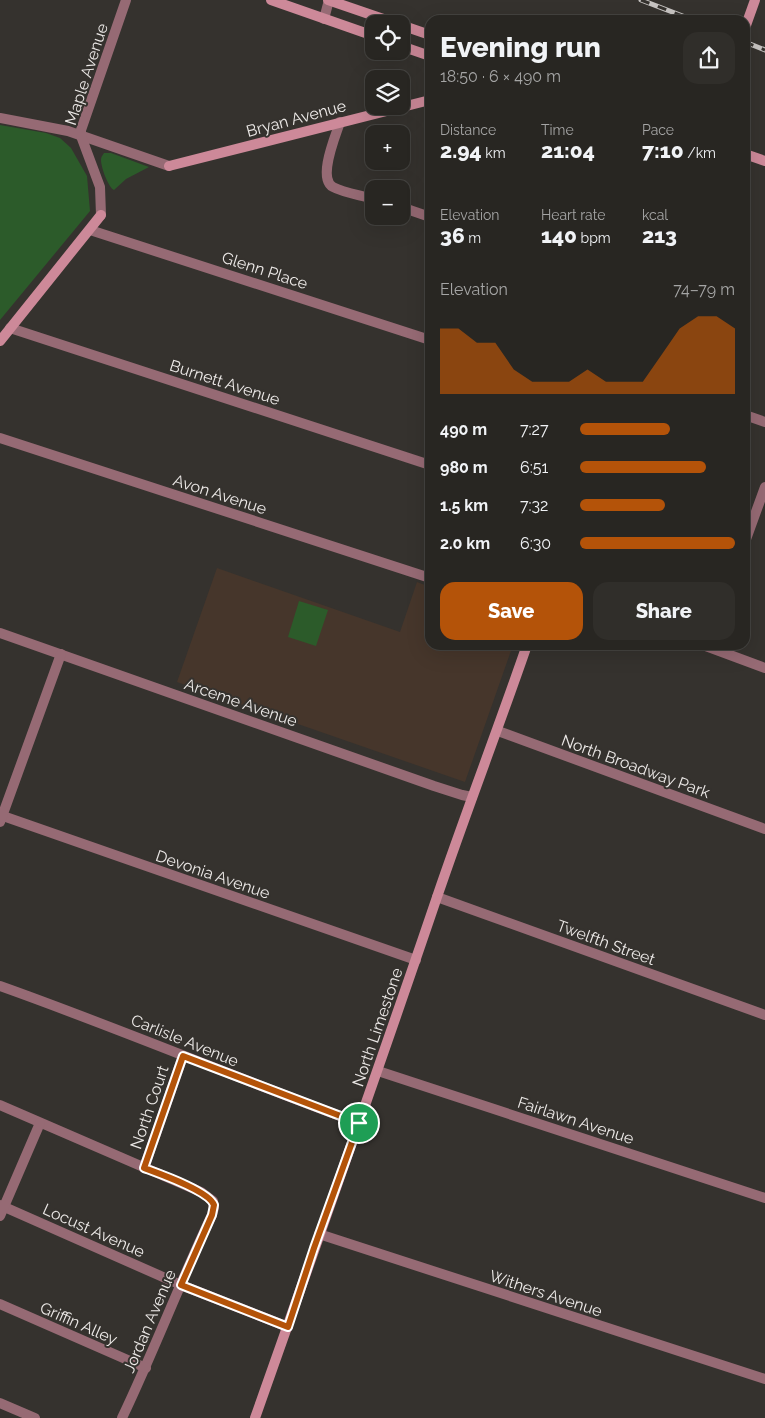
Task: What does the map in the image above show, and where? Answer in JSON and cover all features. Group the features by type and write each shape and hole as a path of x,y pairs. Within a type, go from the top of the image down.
{"street":[{"name":"Maple Avenue","path":"90,230 101,215 102,200 100,187 81,136 83,121 126,0"},
{"path":"271,0 365,33"},
{"path":"324,19 329,0 372,15"},
{"path":"750,15 755,0"},
{"path":"410,28 425,33"},
{"path":"410,49 425,54"},
{"name":"Bryan Avenue","path":"81,136 169,166 425,101"},
{"path":"0,118 68,131 81,136"},
{"path":"340,122 325,175 333,187 365,196"},
{"path":"750,156 765,161"},
{"path":"410,210 425,215"},
{"path":"0,341 90,230"},
{"name":"Glenn Place","path":"90,230 425,338"},
{"name":"Burnett Avenue","path":"10,328 425,463"},
{"path":"750,417 765,422"},
{"name":"Avon Avenue","path":"0,438 425,576"},
{"path":"750,528 765,486"},
{"name":"Arceme Avenue","path":"0,633 441,788 472,797"},
{"name":"North Limestone","path":"255,1418 525,650"},
{"path":"717,650 765,668"},
{"path":"1,818 61,654"},
{"name":"North Broadway Park","path":"498,731 765,829"},
{"name":"Devonia Avenue","path":"1,818 416,960"},
{"name":"Twelfth Street","path":"437,897 765,1015"},
{"name":"Carlisle Avenue","path":"0,986 77,1013 183,1056 359,1123"},
{"name":"North Court","path":"144,1168 183,1056"},
{"name":"Fairlawn Avenue","path":"378,1071 765,1198"},
{"name":"Jordan Avenue","path":"0,1105 201,1192 210,1198 214,1205 212,1215 146,1368 122,1418"},
{"path":"2,1209 40,1123"},
{"name":"Locust Avenue","path":"2,1209 181,1285 288,1327"},
{"name":"Withers Avenue","path":"319,1234 765,1379"},
{"name":"Griffin Alley","path":"0,1304 146,1368"},
{"path":"0,1403 35,1418"}],"shaded area":[{"path":"217,568 400,632 417,582 425,585 425,650 511,650 465,782 177,682"}],"green space":[{"path":"0,125 46,133 60,138 71,148 87,176 90,211 0,320"},
{"path":"104,153 111,153 149,167 126,179 114,190 107,181 102,167 101,159"},
{"path":"299,601 328,610 316,646 288,637"}],"railway":[{"path":"641,0 680,15"},
{"path":"750,44 765,50"}],"route":[{"path":"183,1056 359,1123 288,1327 181,1285 212,1215 213,1201 201,1192 144,1168 183,1056"}]}
